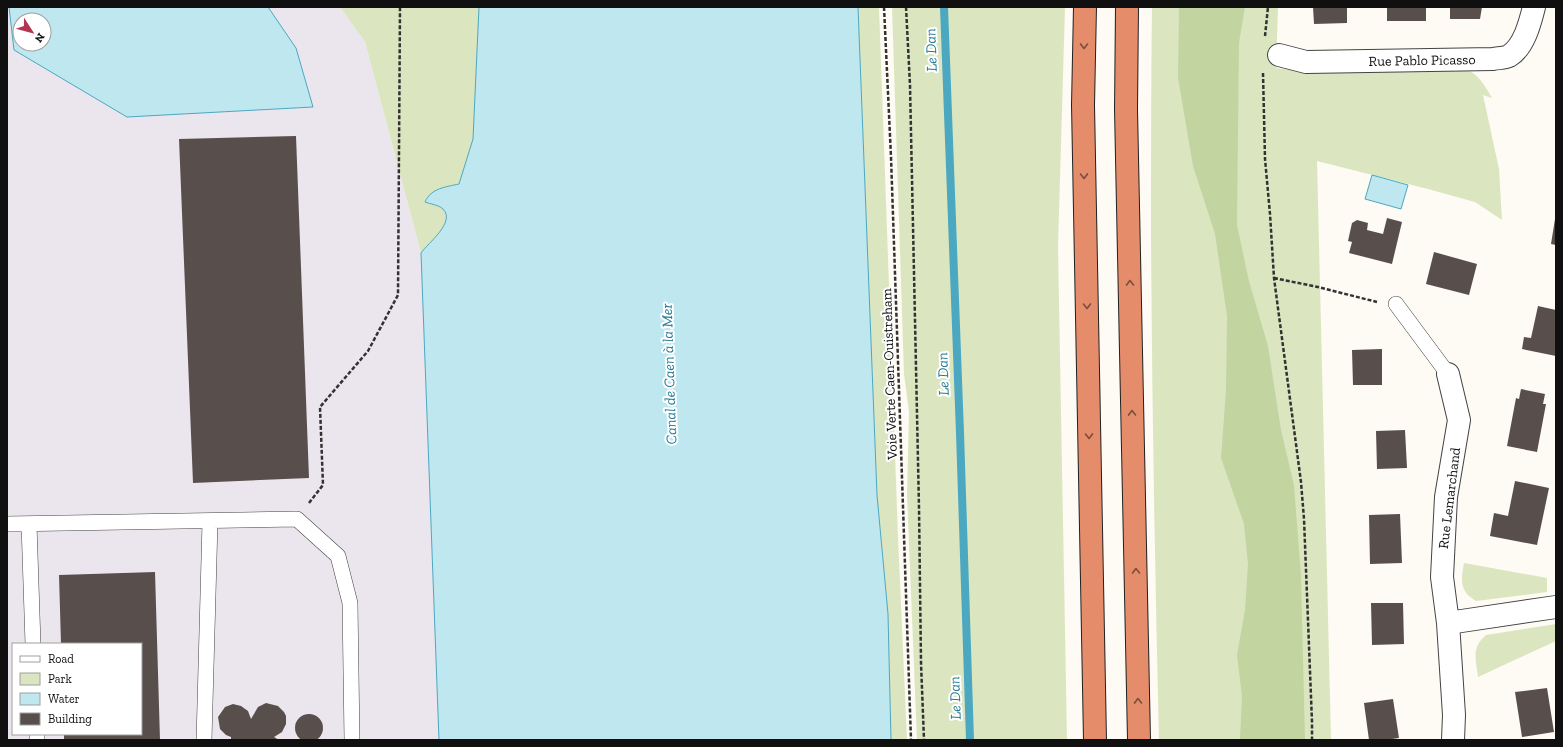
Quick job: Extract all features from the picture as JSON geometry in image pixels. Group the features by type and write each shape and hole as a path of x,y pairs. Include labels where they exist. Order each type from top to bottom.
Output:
{"highway":[{"path":"1085,7 1083,105 1095,740"},
{"path":"1127,7 1126,117 1139,740"}],"street":[{"name":"Rue Pablo Picasso","path":"1271,61 1306,62 1493,59 1508,56 1519,45 1531,21 1534,7"},
{"name":"Rue Lemarchand","path":"1448,374 1459,420 1446,497 1442,577 1448,623 1454,715 1454,740"},
{"path":"1448,623 1556,608"}],"lane":[{"path":"1396,304 1448,374"},
{"path":"7,524 210,522 297,519 338,556 350,603 352,740"},
{"path":"204,740 210,522"},
{"path":"29,524 33,643"}],"path":[{"path":"297,519 323,486 320,407 368,351 398,295 400,7"},
{"name":"Voie Verte Caen-Ouistreham","path":"884,7 892,157 911,740"},
{"path":"906,7 910,85 921,663 924,740"},
{"path":"1265,37 1268,7"},
{"path":"1271,61 1265,160 1274,278 1301,482 1304,519 1312,740"},
{"path":"1274,278 1382,303 1396,304"}],"shaded area":[{"path":"7,7 340,7 365,42 421,253 439,740 7,740"}],"green space":[{"path":"340,7 479,7 473,139 459,184 444,187 435,191 425,202 443,209 446,214 446,220 440,232 421,253 365,42"},
{"path":"858,7 879,7 898,537 907,740 891,740 888,614 877,495"},
{"path":"892,7 1065,7 1058,247 1067,740 917,740 907,495 909,412 904,374"},
{"path":"1152,7 1278,7 1276,68 1303,71 1465,68 1481,80 1492,98 1483,95 1499,169 1502,220 1475,202 1317,161 1331,740 1159,740 1151,302"},
{"path":"1179,7 1245,7 1239,43 1237,225 1249,281 1268,346 1281,430 1294,485 1301,576 1305,740 1240,740 1242,697 1237,655 1245,610 1248,564 1244,524 1221,458 1226,390 1227,316 1215,234 1193,166 1178,78"},
{"path":"1464,563 1547,578 1547,592 1476,601 1470,597 1462,585"},
{"path":"1556,624 1556,641 1478,677 1476,649 1486,635"}],"water":[{"path":"9,7 268,7 296,48 313,107 127,117 17,52 52,52 52,12 12,12 12,33"},
{"name":"Canal de Caen à la Mer","path":"479,7 858,7 877,495 888,614 891,740 439,740 421,253 440,232 446,220 446,214 443,209 425,202 435,191 444,187 459,184 473,139"},
{"path":"1372,175 1408,185 1401,209 1365,199"}],"building":[{"path":"1313,7 1347,7 1347,23 1314,24"},
{"path":"1387,7 1426,7 1426,21 1387,21"},
{"path":"1450,7 1482,7 1480,19 1450,19"},
{"path":"296,136 309,478 193,483 179,139"},
{"path":"1387,218 1402,222 1392,264 1349,253 1352,242 1348,241 1352,223 1357,220 1368,223 1367,230 1383,234"},
{"path":"1556,219 1556,245 1551,244"},
{"path":"1434,252 1477,264 1469,295 1426,284"},
{"path":"1538,306 1556,310 1556,356 1522,349 1524,337 1531,338"},
{"path":"1382,349 1382,385 1353,385 1352,350"},
{"path":"1521,389 1545,394 1543,404 1546,404 1537,452 1507,446 1516,398 1519,399"},
{"path":"1405,430 1407,468 1377,469 1376,431"},
{"path":"1515,481 1549,488 1537,545 1490,536 1494,513 1508,516"},
{"path":"1400,514 1402,563 1370,564 1369,515"},
{"path":"155,572 160,740 64,740 64,735 142,735 142,643 61,643 59,575"},
{"path":"1371,603 1403,603 1404,644 1372,645"},
{"path":"1547,688 1554,732 1522,737 1515,692"},
{"path":"1393,699 1399,738 1369,740 1364,703"},
{"path":"266,703 278,706 286,716 286,724 282,732 274,737 279,740 231,740 231,737 226,735 220,729 218,717 225,707 233,704 241,706 248,711 251,719 258,707"},
{"path":"309,714 319,718 323,728 319,738 309,742 299,738 295,728 299,718"}],"waterway":[{"name":"Le Dan","path":"944,7 970,740"}]}
